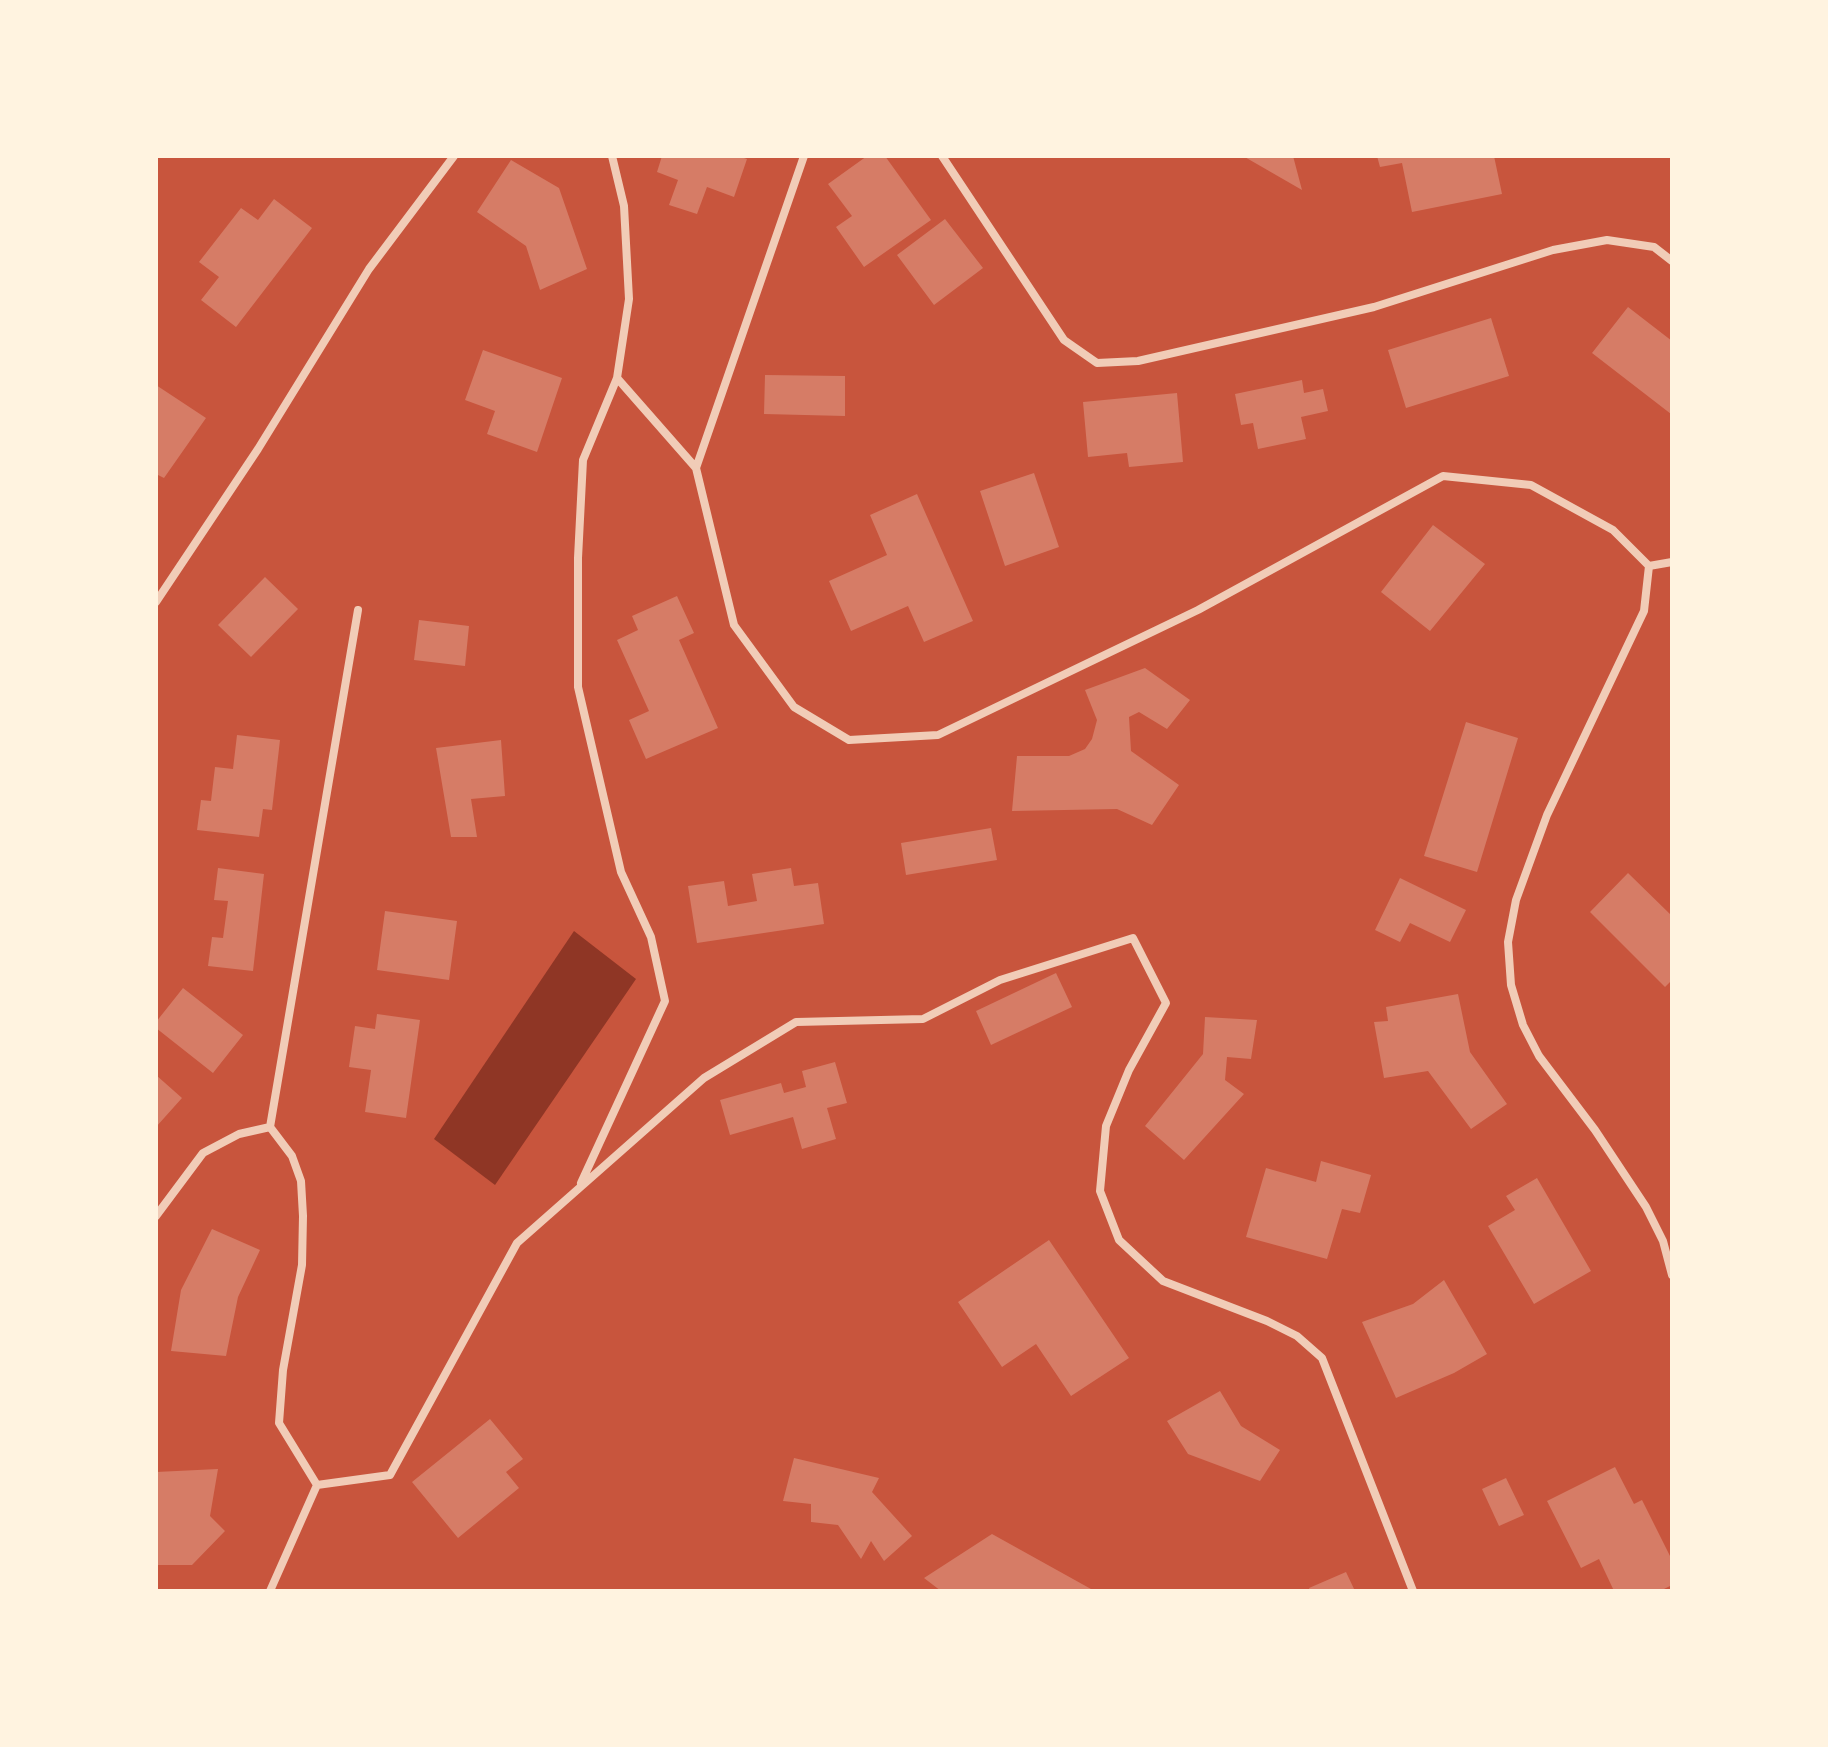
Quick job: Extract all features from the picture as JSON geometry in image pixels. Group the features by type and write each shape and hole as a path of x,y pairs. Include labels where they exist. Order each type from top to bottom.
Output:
{"street":[{"path":"156,602 258,449 369,269 454,156"},
{"path":"578,1189 665,1001 651,937 621,872 578,687 578,558 583,460 617,378 629,299 624,206 612,156"},
{"path":"696,468 804,156"},
{"path":"942,156 1064,340 1097,363 1138,361 1374,307 1553,250 1607,240 1654,247 1672,261"},
{"path":"617,378 696,468 734,625 794,707 849,740 938,735 1198,610 1443,476 1531,485 1613,530 1649,566"},
{"path":"1649,566 1672,562"},
{"path":"1649,566 1644,611 1547,815 1516,900 1508,942 1511,985 1523,1025 1539,1056 1595,1130 1646,1207 1663,1241 1672,1275"},
{"path":"317,1485 279,1423 283,1370 302,1265 303,1216 301,1181 297,1169 292,1156 270,1127 358,610"},
{"path":"317,1485 390,1475 517,1243 704,1078 796,1022 923,1019 1000,980 1133,938 1166,1003 1129,1070 1106,1126 1100,1191 1119,1240 1163,1281 1277,1326 1297,1336 1322,1358 1413,1591"},
{"path":"156,1216 203,1153 239,1134 270,1127"},
{"path":"270,1591 317,1485"}],"shaded area":[{"path":"574,931 636,979 495,1185 434,1139"}],"building":[{"path":"662,156 738,156 747,159 734,197 707,187 697,214 669,205 678,180 657,172"},
{"path":"867,156 885,156 931,220 864,267 836,227 852,216 828,184"},
{"path":"1243,156 1293,156 1302,190"},
{"path":"1377,156 1494,156 1502,194 1412,212 1402,163 1380,167"},
{"path":"511,160 559,188 587,269 540,290 526,246 477,212"},
{"path":"274,199 312,228 236,327 201,300 219,277 199,262 241,208 258,220"},
{"path":"945,219 983,268 934,305 897,255"},
{"path":"1628,307 1672,341 1671,414 1592,353"},
{"path":"1491,318 1509,376 1406,408 1388,350"},
{"path":"483,350 562,378 537,452 487,434 495,411 465,400"},
{"path":"765,375 845,376 845,416 764,414"},
{"path":"1302,380 1304,393 1323,389 1328,411 1301,417 1306,439 1258,449 1253,423 1241,425 1235,394"},
{"path":"156,385 206,418 164,478 156,474"},
{"path":"1177,393 1183,462 1129,467 1127,453 1088,457 1083,402"},
{"path":"1034,473 1059,547 1005,566 980,491"},
{"path":"917,494 973,621 924,642 908,606 851,631 829,581 887,555 870,515"},
{"path":"1433,525 1485,564 1430,631 1381,592"},
{"path":"265,577 298,609 251,657 218,625"},
{"path":"677,596 694,633 679,640 718,728 646,759 629,720 649,711 617,640 638,630 632,616"},
{"path":"419,620 469,626 465,666 414,660"},
{"path":"1145,668 1190,700 1167,729 1139,712 1129,717 1131,751 1179,785 1152,825 1117,809 1012,811 1017,756 1069,756 1085,749 1092,739 1097,720 1085,690"},
{"path":"1466,722 1518,738 1477,872 1424,856"},
{"path":"237,735 280,740 272,810 263,809 259,837 197,830 201,800 211,801 215,767 233,769"},
{"path":"501,740 505,796 471,799 477,837 451,837 436,748"},
{"path":"991,828 997,860 906,875 901,843"},
{"path":"218,868 264,874 253,971 208,966 212,937 223,938 228,901 214,900"},
{"path":"791,868 794,886 818,883 824,924 697,943 688,886 724,881 728,906 757,901 752,874"},
{"path":"1628,873 1672,916 1672,980 1665,987 1590,912"},
{"path":"1400,878 1466,910 1450,942 1410,923 1400,942 1375,930"},
{"path":"385,911 457,921 449,980 377,970"},
{"path":"1056,973 1072,1007 991,1045 976,1011"},
{"path":"183,988 243,1035 213,1073 156,1028 156,1022"},
{"path":"1458,994 1470,1052 1507,1104 1471,1129 1428,1071 1384,1078 1374,1022 1388,1021 1386,1007"},
{"path":"377,1014 420,1020 406,1118 365,1112 371,1070 349,1067 355,1026 375,1029"},
{"path":"1205,1017 1257,1020 1251,1059 1227,1057 1225,1080 1244,1094 1184,1160 1145,1126 1203,1054"},
{"path":"835,1062 847,1103 827,1108 836,1139 802,1149 793,1117 730,1135 720,1100 781,1083 784,1093 806,1087 802,1071"},
{"path":"156,1075 182,1098 156,1127"},
{"path":"1321,1161 1371,1175 1360,1213 1342,1209 1327,1259 1246,1237 1266,1168 1316,1182"},
{"path":"1537,1178 1591,1271 1534,1304 1488,1226 1515,1210 1506,1196"},
{"path":"212,1229 260,1250 238,1297 226,1356 171,1351 181,1290"},
{"path":"1049,1240 1129,1358 1071,1396 1036,1344 1002,1367 958,1302"},
{"path":"1444,1280 1487,1354 1454,1373 1396,1398 1362,1322 1413,1304"},
{"path":"1220,1391 1241,1426 1280,1450 1260,1481 1188,1454 1167,1421"},
{"path":"490,1419 523,1459 506,1472 519,1488 458,1538 412,1482"},
{"path":"794,1458 879,1478 872,1492 912,1536 884,1561 871,1541 861,1559 838,1525 811,1522 811,1504 783,1501"},
{"path":"1615,1467 1634,1504 1642,1500 1672,1560 1672,1585 1660,1591 1614,1591 1599,1559 1581,1568 1547,1501"},
{"path":"218,1469 210,1516 225,1531 192,1565 156,1565 156,1472"},
{"path":"1506,1478 1524,1515 1499,1526 1482,1489"},
{"path":"992,1534 1090,1591 941,1591 924,1578"},
{"path":"1346,1572 1355,1591 1310,1591 1309,1588"}]}
